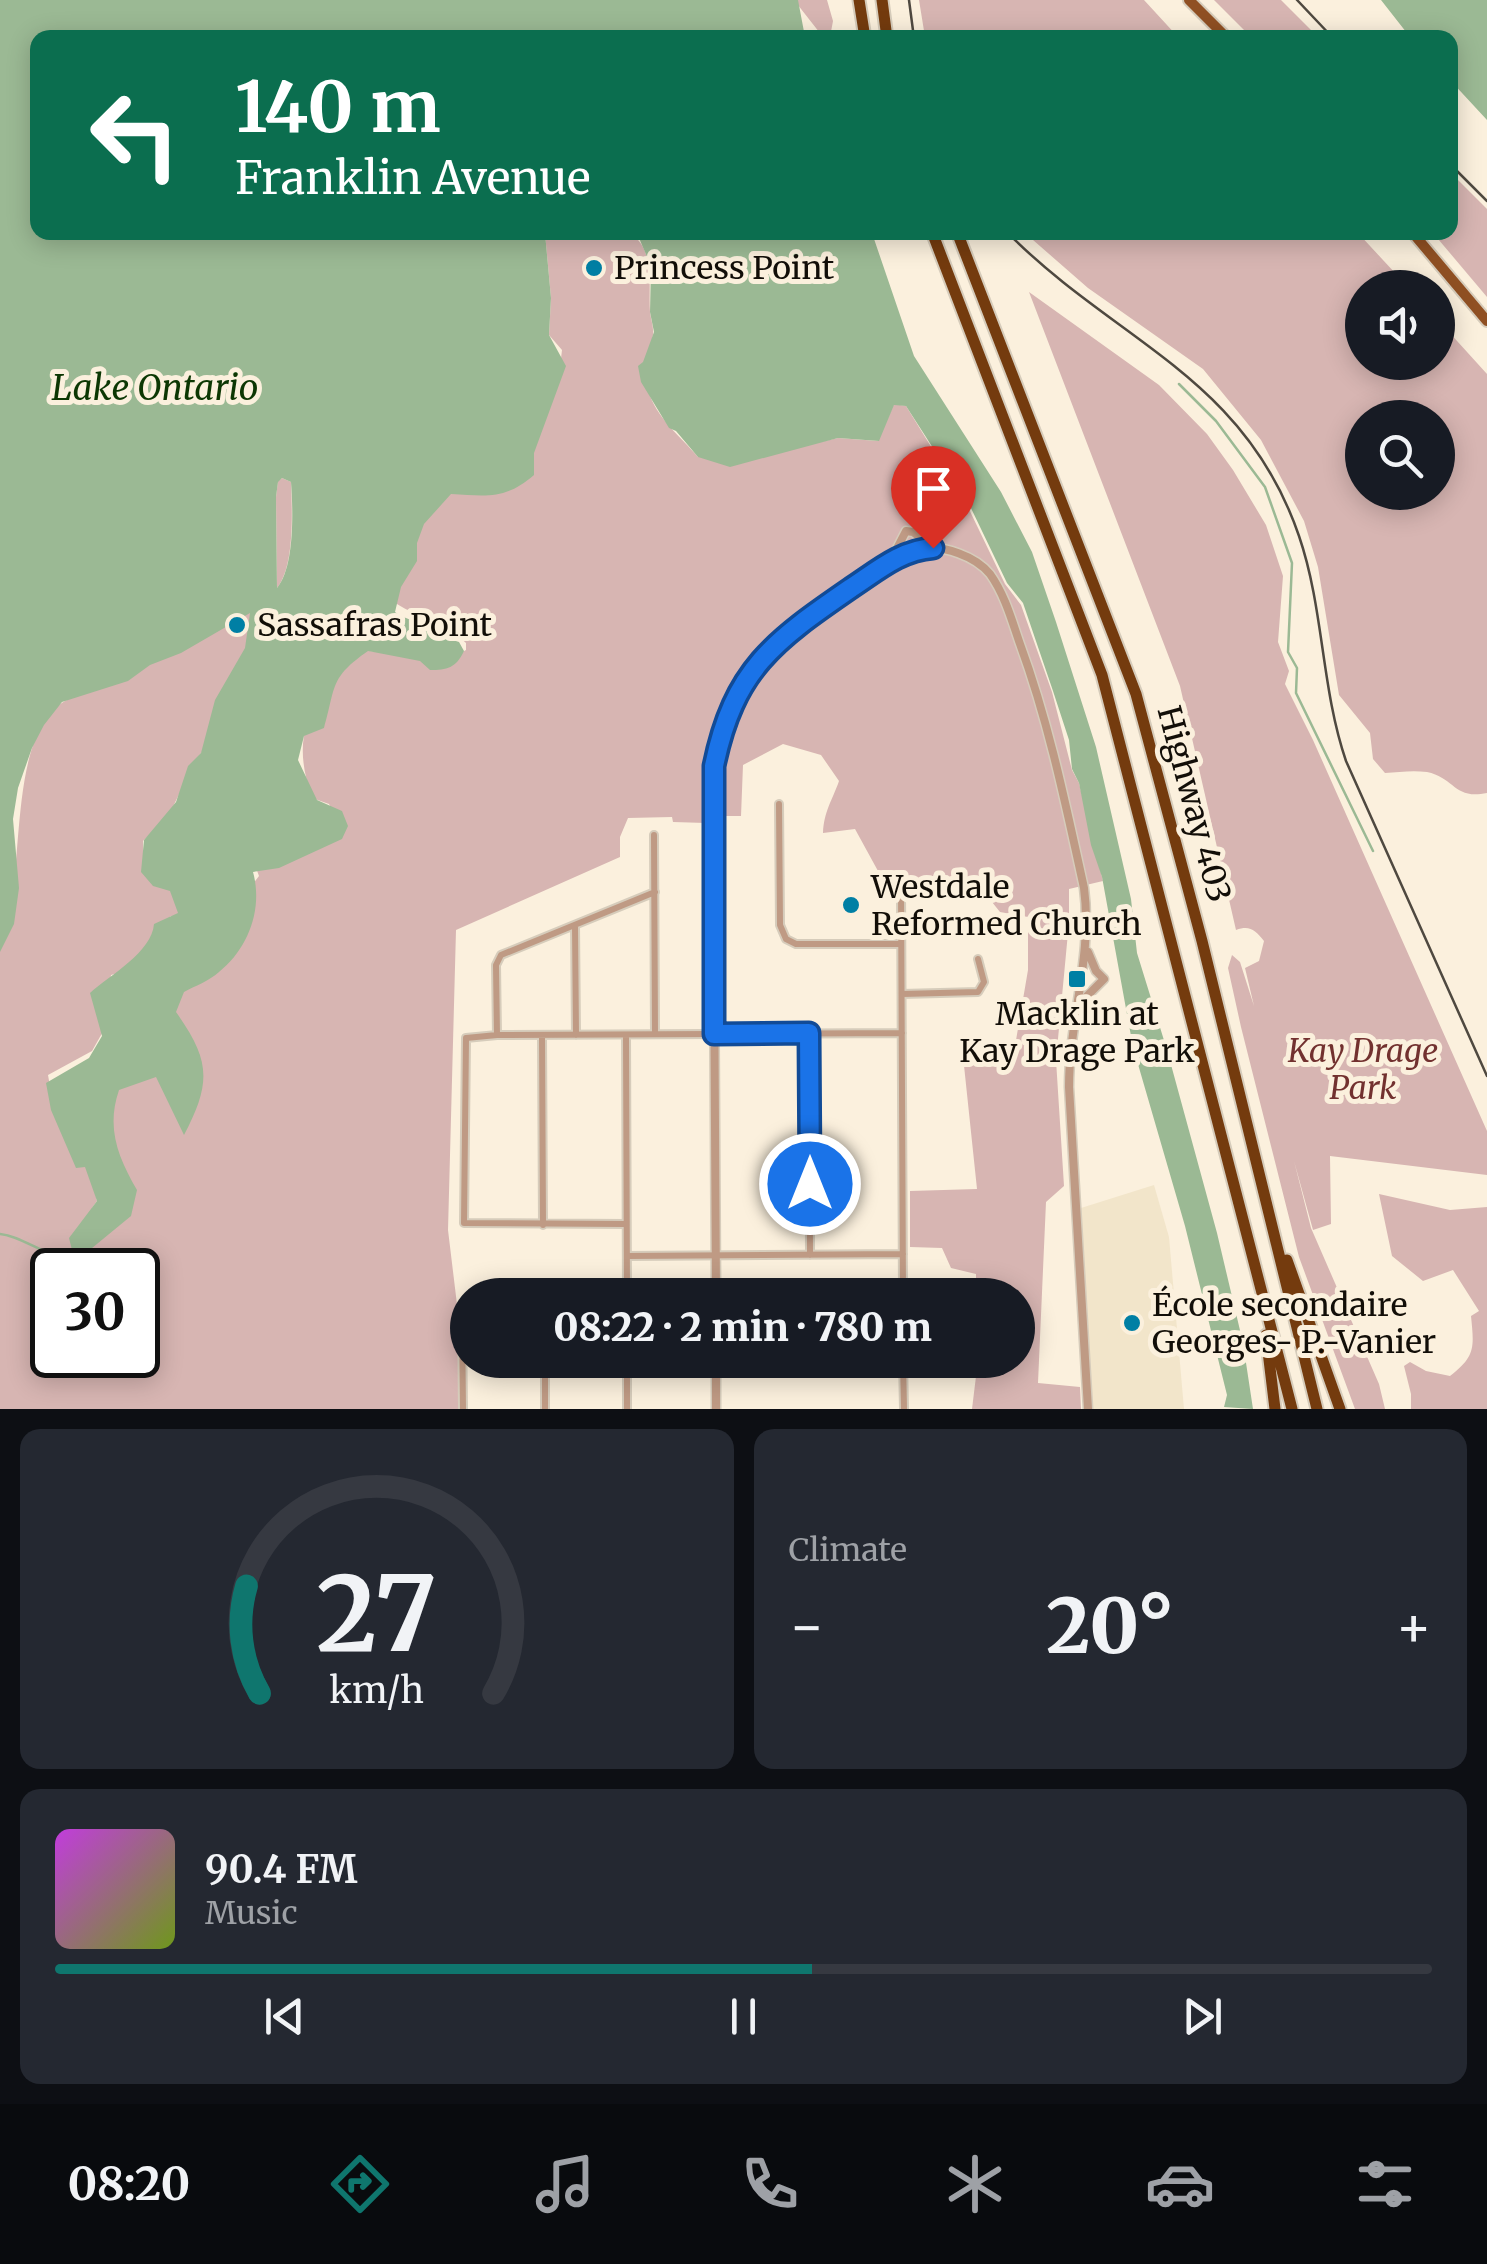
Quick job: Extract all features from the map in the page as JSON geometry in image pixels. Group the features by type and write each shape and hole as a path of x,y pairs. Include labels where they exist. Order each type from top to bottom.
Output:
{"highway":[{"path":"859,0 864,30"},
{"path":"882,0 886,30"},
{"name":"Highway 403","path":"935,240 1102,676 1292,1409"},
{"name":"Highway 403","path":"960,240 1136,694 1202,941 1317,1409"},
{"path":"1269,1209 1340,1409"},
{"path":"1261,1296 1275,1409"}],"main road":[{"path":"1189,0 1219,30"},
{"path":"1419,240 1487,321"}],"street":[{"path":"890,562 906,531 934,548 975,560 989,574 1005,602 1032,676 1062,790 1088,918 1069,1052 1088,1409"},
{"path":"716,1278 714,766 726,720 742,685 774,644 890,562 917,550 934,548"},
{"path":"779,804 780,925 786,939 796,944 901,944"},
{"path":"654,835 655,1034"},
{"path":"901,887 903,1278"},
{"path":"497,1036 499,958 654,892"},
{"path":"575,925 576,1035"},
{"path":"1076,1009 1083,997 1104,979 1086,948"},
{"path":"902,994 978,992 984,982 978,958"},
{"path":"626,1224 468,1224 462,1219 466,1038 902,1032"},
{"path":"809,1033 810,1254"},
{"path":"626,1034 627,1278"},
{"path":"542,1035 543,1224"},
{"path":"626,1256 903,1254"},
{"path":"463,1378 463,1409"},
{"path":"545,1378 546,1409"},
{"path":"627,1378 627,1409"},
{"path":"716,1378 716,1409"},
{"path":"904,1378 904,1409"}],"shaded area":[{"name":"École secondaire Georges- P.-Vanier","path":"1154,1185 1169,1237 1184,1409 1093,1409 1081,1208"}],"green space":[{"path":"794,0 827,0 831,30 818,30"},
{"path":"919,0 1144,0 1172,30 924,30"},
{"path":"1214,0 1281,0 1311,30 1244,30"},
{"path":"1458,180 1487,209 1487,297 1439,240 1458,240"},
{"path":"546,240 638,240 649,269 653,330 646,365 647,386 659,413 698,457 798,447 838,438 878,441 894,404 906,406 967,505 1005,584 1021,605 1052,692 1103,881 1069,889 1056,1060 1064,1186 1046,1202 1038,1383 1080,1387 1081,1409 972,1409 976,1378 1035,1378 1035,1278 976,1278 976,1274 951,1268 942,1248 910,1247 910,1191 977,1189 963,1056 989,1048 1014,1052 1028,970 1028,917 1000,912 972,877 936,880 927,885 919,881 895,883 878,871 855,829 823,833 839,781 821,755 783,744 743,765 741,816 707,816 706,823 673,822 672,817 628,818 620,837 620,857 456,930 448,1230 454,1278 450,1278 450,1378 459,1378 459,1409 0,1409 0,934 10,904 22,794 36,738 48,716 65,701 234,612 260,610 220,727 194,763 169,815 143,841 143,864 178,882 180,916 171,916 167,927 122,972 111,975 105,1028 92,1051 48,1075 53,1103 87,1159 97,1201 92,1208 99,1234 107,1087 168,996 259,876 255,865 336,819 329,804 312,798 303,752 310,716 331,685 361,650 447,660 466,650 461,639 397,604 420,516 559,375 562,350 549,335 551,298"},
{"path":"1033,240 1364,240 1392,270 1345,270 1345,380 1455,380 1455,339 1487,374 1487,793 1468,794 1427,772 1385,773 1373,759 1370,733 1339,695 1318,567 1304,521 1261,440 1203,369 1088,288"},
{"name":"Kay Drage Park","path":"1029,292 1159,385 1207,434 1266,525 1283,576 1278,642 1289,671 1285,684 1487,1131 1487,1175 1330,1156 1331,1224 1313,1230 1294,1161 1311,1228 1379,1384 1385,1409 1355,1409 1299,1257 1228,968 1232,955 1240,962 1254,1006 1245,968 1259,961 1264,941 1252,930 1236,930 1180,686"},
{"path":"282,478 291,482 291,537 287,566 277,588 276,497"},
{"path":"1379,1194 1450,1210 1487,1207 1487,1409 1411,1409 1404,1366 1410,1362 1426,1371 1450,1376 1469,1356 1473,1343 1471,1316 1479,1311 1453,1270 1423,1281 1392,1256"}],"water":[{"name":"Lake Ontario","path":"0,0 798,0 804,30 30,30 30,240 546,240 551,298 549,335 566,366 534,453 534,475 504,493 451,494 424,524 417,543 417,561 401,587 395,612 459,642 464,651 461,657 450,667 430,670 420,661 368,651 340,676 324,728 304,736 298,760 317,800 342,811 348,826 342,839 279,868 253,872 255,913 246,939 219,972 184,992 176,1012 196,1044 203,1085 184,1135 156,1077 119,1090 114,1117 116,1142 137,1190 131,1216 92,1248 72,1248 69,1238 97,1201 85,1167 76,1168 51,1110 46,1083 89,1058 102,1036 90,993 138,953 154,924 178,913 170,891 153,886 141,872 144,840 176,802 188,766 201,753 215,700 245,648 250,613 181,653 150,665 128,681 62,702 32,748 18,788 13,819 19,888 14,924 0,952","holes":["282,478 291,482 290,552 277,588 276,497"]},
{"path":"1381,0 1487,0 1487,120 1458,89 1458,30 1405,30"},
{"path":"640,240 874,240 914,356 1001,492 1032,552 1056,622 1096,747 1131,899 1137,953 1217,1233 1243,1343 1253,1409 1224,1407 1227,1395 1185,1226 1133,1047 1102,877 1072,769 1069,740 1023,603 1007,583 969,504 906,406 894,405 879,441 838,438 730,467 698,457 669,428 641,382 638,366 654,332 650,312 651,266"}],"waterway":[{"path":"1179,384 1216,421 1265,487 1292,563 1288,652 1297,668 1296,693 1373,851"},
{"path":"0,1234 37,1248"}],"railway":[{"path":"909,0 913,30"},
{"path":"1297,0 1325,30"},
{"path":"1458,172 1487,201"},
{"path":"1016,240 1211,398 1245,436 1275,481 1307,564 1346,761 1487,1076"}],"place":[{"name":"Princess Point","path":"594,268"},
{"name":"Sassafras Point","path":"237,625"},
{"name":"Westdale Reformed Church","path":"851,905"},
{"name":"Macklin at Kay Drage Park","path":"1077,979"},
{"name":"École secondaire Georges- P.-Vanier","path":"1132,1323"}],"route":[{"path":"810,1184 809,1033 714,1034 714,766 735,699 774,644 890,562 917,550 933,548"}]}
